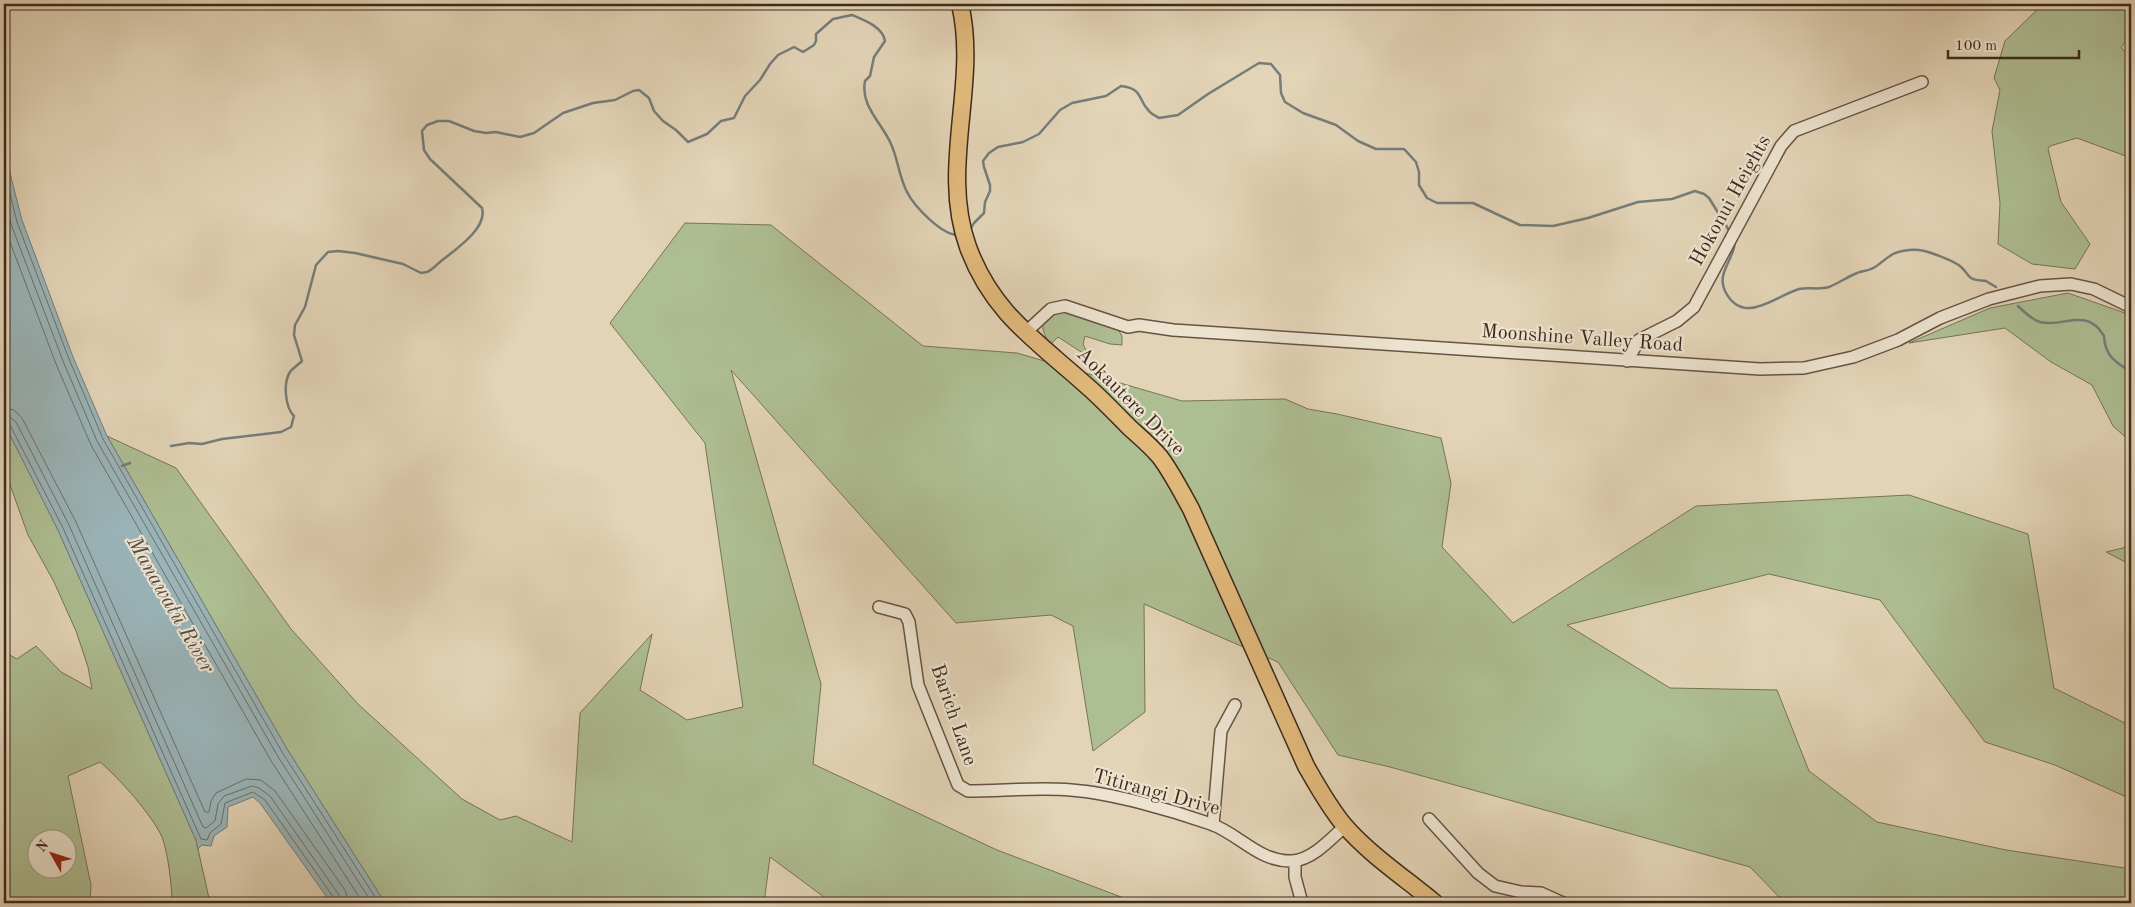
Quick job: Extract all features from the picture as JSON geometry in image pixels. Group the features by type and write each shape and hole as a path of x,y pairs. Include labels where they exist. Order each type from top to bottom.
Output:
{"highway":[{"name":"Aokautere Drive","path":"960,4 966,52 956,176 962,226 968,246 992,295 1003,310 1025,333 1088,386 1159,456 1174,477 1191,509 1306,766 1323,798 1345,826 1374,854 1436,903"}],"street":[{"name":"Hokonui Heights","path":"1627,361 1639,340 1677,321 1694,308 1728,241 1781,146 1794,131 1922,82"},
{"name":"Moonshine Valley Road","path":"1025,333 1051,309 1065,306 1128,327 1139,325 1173,330 1760,370 1804,368 1853,357 1898,340 1940,318 1989,299 2040,286 2071,284 2094,289 2131,307"},
{"name":"Barich Lane","path":"879,607 905,614 909,622 918,684 958,785 968,791"},
{"path":"1213,824 1221,732 1235,705"},
{"name":"Titirangi Drive","path":"968,791 1071,790 1125,799 1213,824 1260,854 1279,860 1295,861"},
{"path":"1429,819 1486,880 1505,889 1541,893 1563,903"},
{"path":"1302,903 1295,877 1295,861 1308,856 1345,826"}],"green space":[{"path":"2043,4 2131,4 2131,33 2121,48 2131,56 2131,158 2077,138 2050,146 2048,149 2061,202 2090,244 2075,269 2032,264 1998,244 2000,203 1992,131 2000,90 1994,78 2005,41"},
{"path":"685,223 771,225 923,346 1017,353 1182,401 1285,399 1308,409 1441,438 1451,483 1442,547 1513,623 1696,506 1909,495 2028,534 2054,688 2131,726 2131,799 2055,765 1985,742 1880,600 1769,574 1567,625 1670,688 1777,690 1809,771 1877,822 2006,850 2131,869 2131,903 1785,903 1750,867 1390,767 1338,755 1278,662 1144,604 1145,712 1093,751 1073,626 1051,615 956,623 731,370 821,684 813,764 997,850 1137,903 832,903 770,857 764,903 385,903 287,749 107,436 176,468 291,629 358,704 462,799 500,820 516,816 572,842 580,713 652,634 640,690 687,720 743,707 705,443 610,323"},
{"path":"2068,293 2125,313 2131,322 2131,442 2113,426 2092,385 2051,362 2005,328 1909,343 1990,308"},
{"path":"1068,311 1117,328 1122,336 1122,345 1110,344 1085,336 1083,344 1089,357 1058,337 1051,344 1044,332 1044,320 1047,316 1054,313"},
{"path":"4,423 58,530 196,840 210,903 172,903 169,870 162,837 151,818 134,797 100,762 68,776 91,885 90,903 4,903 4,652 17,659 36,646 61,672 92,689 88,667 76,631 54,582 28,535 4,468"},
{"path":"2131,546 2131,565 2106,552"}],"water":[{"name":"Manawatū River","path":"4,150 22,220 73,357 107,436 287,749 385,903 331,903 260,803 253,797 228,807 227,827 214,836 211,846 202,845 198,849 196,840 58,530 4,423"}],"waterway":[{"path":"171,446 189,443 202,444 222,439 281,432 291,427 294,416 287,401 286,382 290,372 302,361 294,335 295,325 305,307 316,265 328,252 355,253 403,264 421,273 432,269 461,246 475,231 480,224 482,208 430,159 424,150 422,131 427,125 438,121 449,121 474,131 496,132 520,137 534,133 563,113 593,103 615,100 639,90 649,98 654,111 663,121 688,142 707,134 721,121 734,118 745,96 760,80 778,55 794,47 803,52 814,45 816,34 833,19 852,15 877,28 884,36 885,41 874,57 870,76 865,81 864,90 869,106 891,144 907,192 922,212 937,226 952,234 959,235"},
{"path":"970,230 984,213 985,202 990,191 983,161 989,153 998,147 1023,142 1039,134 1060,110 1072,103 1106,96 1121,86 1128,87 1137,92 1145,107 1159,118 1178,115 1259,63 1271,64 1280,75 1281,93 1285,102 1303,113 1336,125 1358,141 1376,149 1404,149 1416,162 1419,172 1419,185 1427,198 1437,203 1473,203 1520,225 1553,226 1588,218 1638,202 1672,199 1695,191 1709,198 1730,232"},
{"path":"1735,241 1724,272 1723,284 1732,302 1741,307 1760,306 1799,289 1829,287 1857,273 1874,268 1893,254 1912,250 1935,254 1947,259 1961,267 1971,278 1986,281 1996,287"},
{"path":"2018,306 2025,313 2040,322 2049,323 2074,320 2090,322 2104,336 2106,349 2112,358 2131,372"},
{"path":"122,466 130,463"}]}
